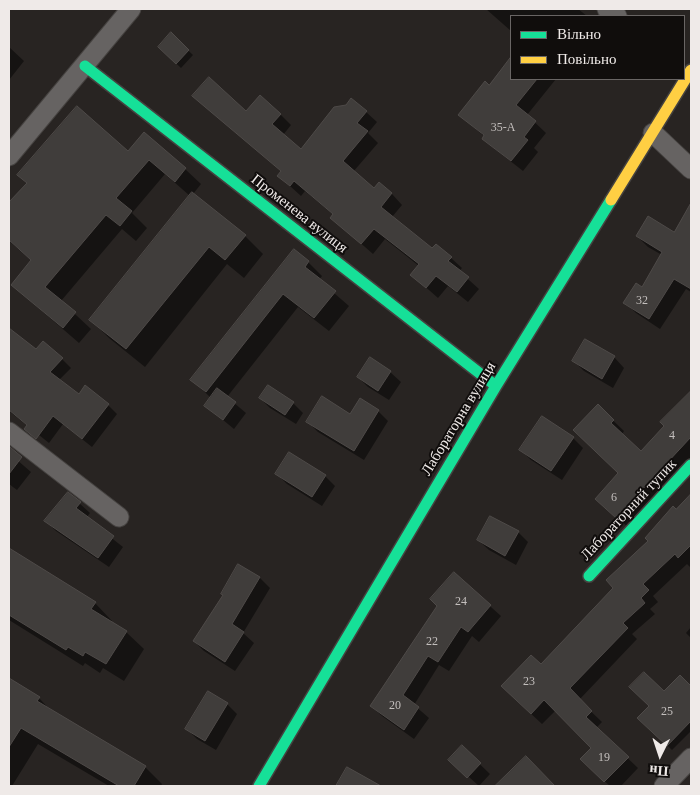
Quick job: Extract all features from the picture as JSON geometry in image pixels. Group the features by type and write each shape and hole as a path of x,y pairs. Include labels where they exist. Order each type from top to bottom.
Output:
{"main road":[{"name":"Променева вулиця","path":"85,66 496,386"},
{"name":"Лабораторна вулиця","path":"259,786 496,386 653,133 683,80"},
{"name":"Лабораторний тупик","path":"589,576 691,465"}],"street":[{"path":"9,156 131,9"},
{"path":"653,133 691,170"},
{"path":"9,432 119,517"},
{"path":"664,786 691,758"}],"building":[{"path":"171,32 189,50 176,64 158,47"},
{"path":"510,58 510,80 536,80 516,105 536,121 524,137 528,140 511,161 482,139 484,135 458,115 485,81 489,85"},
{"path":"209,77 246,111 260,95 281,114 272,124 301,149 334,107 346,105 351,98 367,111 357,123 368,131 343,161 374,188 379,182 392,193 381,207 432,248 436,244 452,257 448,261 469,277 457,292 436,276 426,288 410,275 419,264 374,229 361,244 330,218 333,214 294,181 290,186 277,176 281,171 192,96"},
{"path":"77,106 128,151 144,132 186,168 175,182 149,160 116,198 132,211 120,226 106,215 45,287 76,312 63,328 11,285 31,260 9,240 9,202 27,183 17,175"},
{"path":"192,192 246,235 225,260 209,247 126,349 89,320"},
{"path":"691,203 691,289 674,279 649,319 623,303 636,283 642,287 662,252 636,236 648,216 674,232"},
{"path":"294,249 309,261 305,267 336,291 314,318 283,294 206,392 190,380"},
{"path":"9,328 36,349 43,341 63,358 50,372 79,394 85,385 109,404 82,439 53,416 36,439 24,429 27,425 9,410"},
{"path":"585,339 615,356 602,379 572,361"},
{"path":"370,357 391,371 378,391 357,377"},
{"path":"268,385 294,402 285,415 259,398"},
{"path":"217,388 236,402 223,420 204,406"},
{"path":"691,391 691,437 616,518 595,499 618,473 573,430 598,404 614,420 611,423 641,451 664,426 660,422"},
{"path":"322,396 350,414 360,398 379,410 354,451 306,422"},
{"path":"542,416 574,437 551,471 519,450"},
{"path":"9,448 22,457 9,474"},
{"path":"289,452 326,475 312,497 275,474"},
{"path":"68,492 81,502 76,508 114,536 98,558 44,521"},
{"path":"691,494 691,545 678,558 675,554 643,584 649,590 641,598 645,603 623,623 628,628 570,688 592,711 586,717 629,757 604,782 580,759 591,748 544,700 531,714 501,686 531,655 541,664 613,588 606,580 648,541 645,538 673,506 676,509"},
{"path":"490,516 519,531 505,556 477,540"},
{"path":"9,548 96,602 91,609 127,631 106,664 85,652 83,656 68,647 66,650 9,615"},
{"path":"238,564 260,577 232,624 244,632 225,662 193,641 223,595 221,594"},
{"path":"454,572 491,605 468,632 461,627 438,662 428,656 403,695 419,707 404,730 370,706 437,606 430,599"},
{"path":"644,672 664,691 680,675 691,686 691,721 667,746 637,718 649,706 629,687"},
{"path":"9,678 40,697 37,701 146,766 134,786 119,786 21,728 9,747"},
{"path":"208,691 228,703 205,741 185,729"},
{"path":"462,745 481,763 467,778 448,760"},
{"path":"526,756 555,786 495,786"},
{"path":"347,767 381,786 336,786"}],"traffic: fast":[{"path":"85,66 496,386"},
{"path":"259,786 496,386 611,200"},
{"path":"589,576 691,465"}],"traffic: slow":[{"path":"685,80 691,70"},
{"path":"611,200 685,80"}]}
